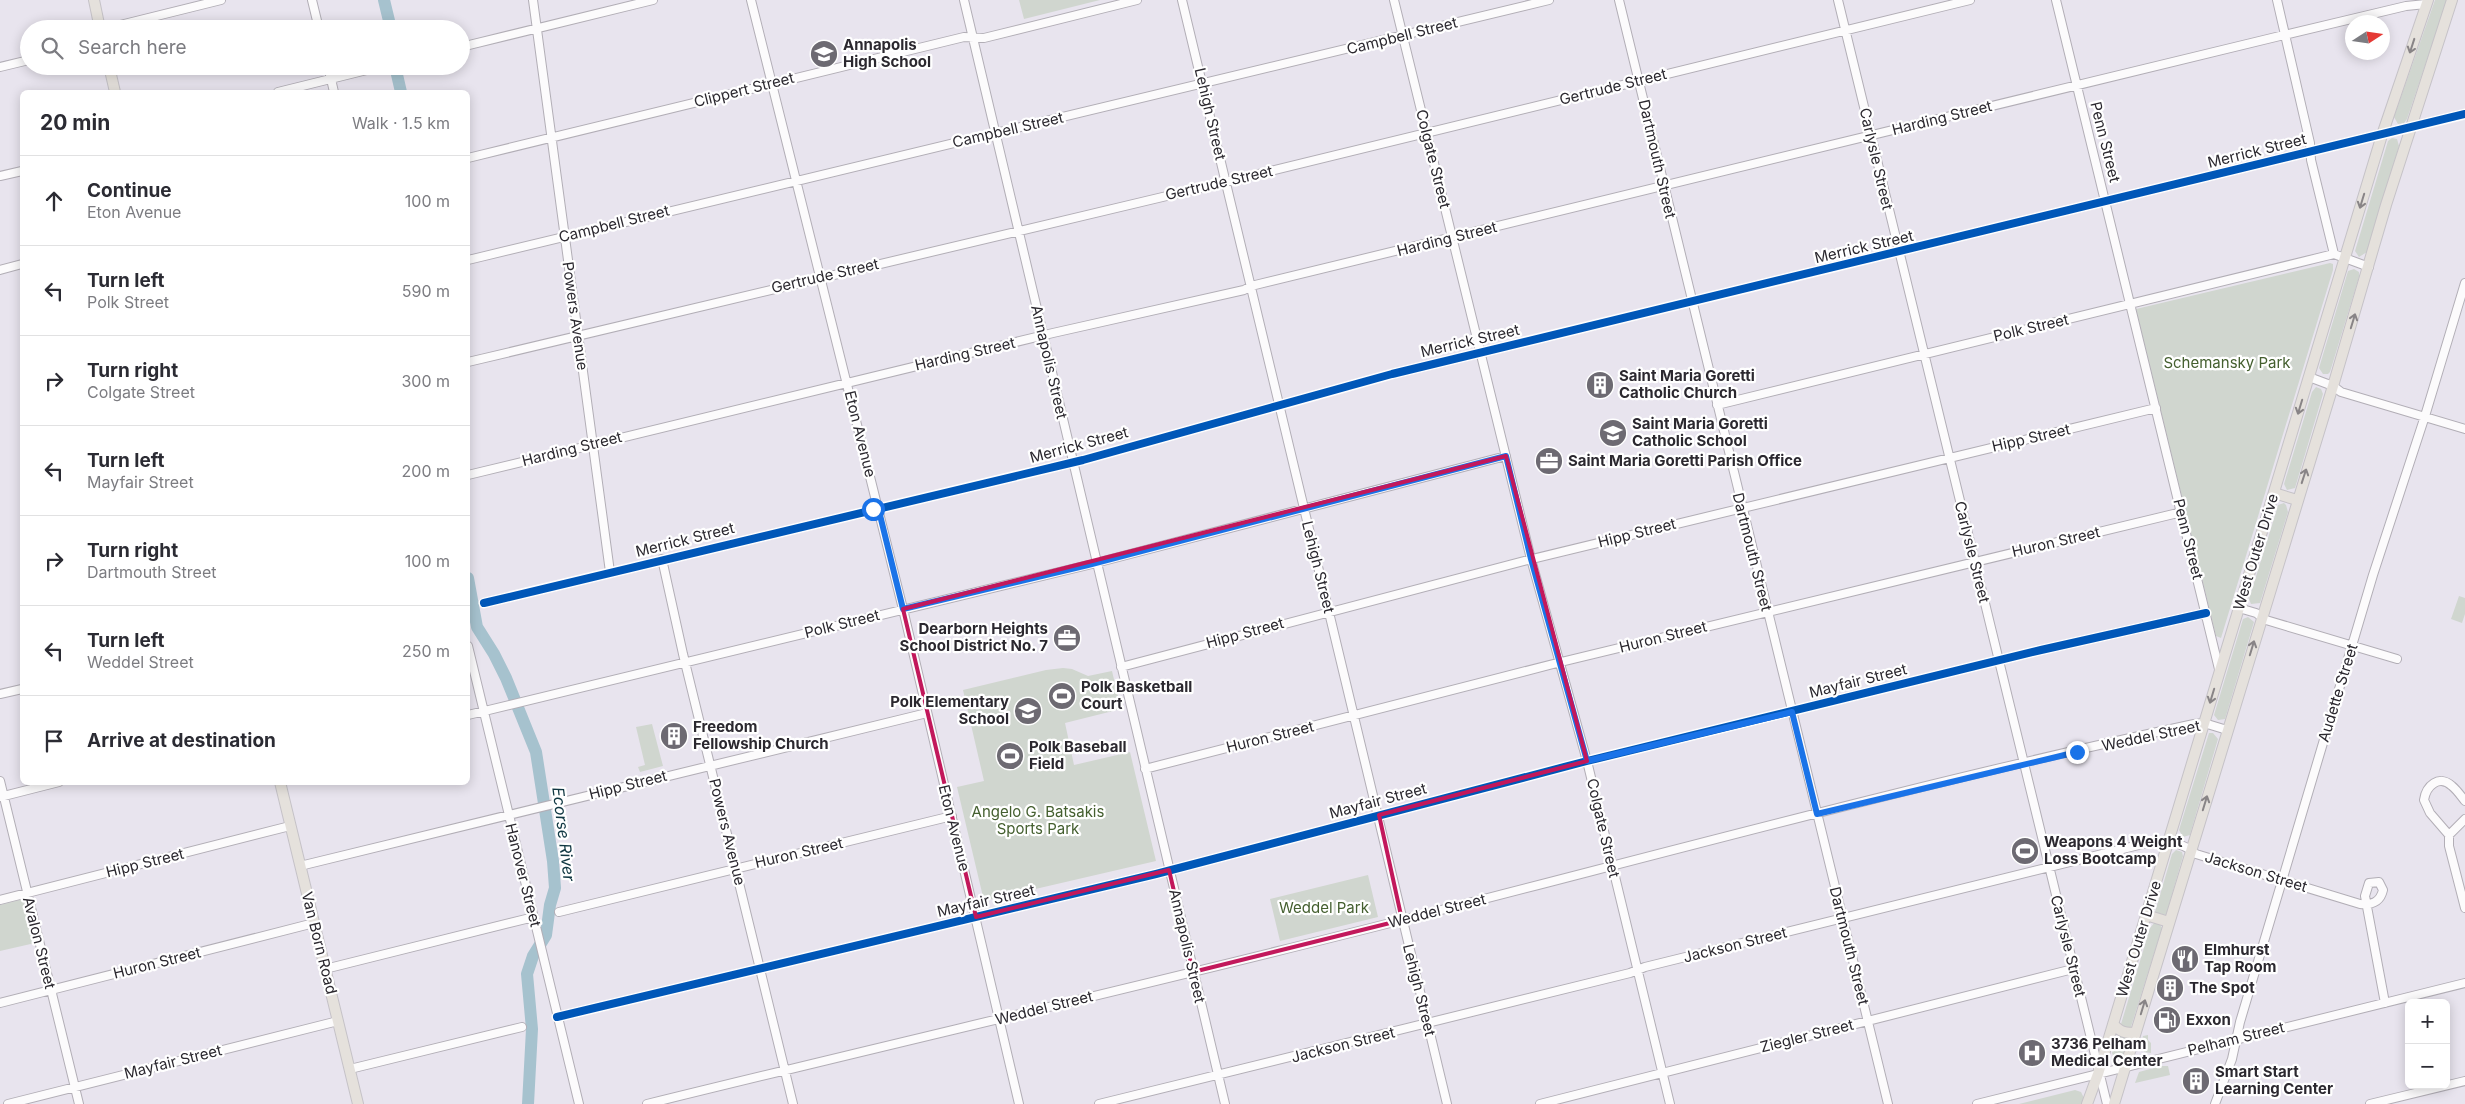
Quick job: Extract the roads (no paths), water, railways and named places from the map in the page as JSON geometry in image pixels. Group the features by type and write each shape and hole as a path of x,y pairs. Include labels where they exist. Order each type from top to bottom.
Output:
{"main road":[{"path":"94,0 100,20"},
{"name":"West Outer Drive","path":"2114,1104 2297,500 2452,0"},
{"name":"West Outer Drive","path":"2087,1104 2098,1074 2240,608 2382,135 2427,2"},
{"path":"111,75 115,90"},
{"path":"2274,493 2297,500"},
{"name":"Van Born Road","path":"281,785 358,1104"},
{"path":"2146,915 2169,922"},
{"path":"2113,1024 2119,1030 2128,1034 2136,1032"}],"street":[{"path":"139,20 221,0"},
{"path":"312,0 317,20"},
{"name":"Powers Avenue","path":"534,0 610,572"},
{"path":"470,45 653,0"},
{"name":"Eton Avenue","path":"751,0 903,609 1019,1104"},
{"name":"Annapolis Street","path":"964,0 1225,1104"},
{"name":"Clippert Street","path":"470,158 964,37 984,38 1137,0"},
{"name":"Lehigh Street","path":"1182,0 1447,1104"},
{"name":"Colgate Street","path":"1394,0 1531,559 1587,761 1670,1104"},
{"name":"Campbell Street","path":"470,260 1549,0"},
{"name":"Dartmouth Street","path":"1619,0 1741,508 1888,1104"},
{"name":"Carlysle Street","path":"1838,0 1973,561 2098,1074 2107,1104"},
{"name":"Gertrude Street","path":"470,362 1226,182 1970,0"},
{"name":"Penn Street","path":"2056,0 2220,671"},
{"path":"2277,0 2334,254 2369,267"},
{"name":"Harding Street","path":"470,474 847,382 1244,290 1251,286 1664,187 1870,135 2427,2"},
{"path":"0,67 20,62"},
{"path":"330,75 334,90"},
{"path":"287,90 350,75"},
{"name":"Merrick Street","path":"484,603 878,507 1074,462 1392,374 2106,203 2465,114"},
{"path":"0,176 20,171"},
{"name":"Polk Street","path":"1717,405 2334,254"},
{"path":"0,270 20,265"},
{"name":"Audette Street","path":"2215,1104 2237,1038 2281,880 2352,646 2465,283"},
{"path":"2309,377 2333,386 2341,392 2465,429"},
{"name":"Hipp Street","path":"1121,667 1531,559 2156,408"},
{"name":"Polk Street","path":"470,714 1096,563 1506,456"},
{"name":"Huron Street","path":"1145,769 1561,662 2182,512"},
{"name":"Powers Avenue","path":"662,559 685,662 794,1104"},
{"path":"2240,608 2262,617 2398,659"},
{"name":"Mayfair Street","path":"557,1017 976,918 1169,870 1587,761 1998,660 2206,612"},
{"name":"Hanover Street","path":"470,655 579,1104"},
{"path":"0,694 20,689"},
{"name":"Hipp Street","path":"300,866 711,764 927,713"},
{"name":"Weddel Street","path":"647,1104 1193,972 2023,763 2204,723 2227,730"},
{"name":"Avalon Street","path":"0,781 2,797 79,1104"},
{"path":"2465,802 2452,786 2446,782 2432,784 2427,789 2424,800 2449,835 2449,846 2465,908"},
{"path":"2,797 48,785"},
{"name":"Huron Street","path":"559,912 952,816"},
{"path":"2449,835 2465,819"},
{"name":"Hipp Street","path":"0,900 290,826"},
{"name":"Jackson Street","path":"1099,1104 1427,1024 1842,917 2155,841 2186,846 2196,854 2366,905"},
{"path":"2366,905 2376,902 2382,894 2382,885 2375,881 2369,883 2366,888 2366,905 2385,1003"},
{"path":"325,969 534,917"},
{"name":"Huron Street","path":"0,1003 314,923"},
{"name":"Ziegler Street","path":"1540,1104 1868,1022 2073,968"},
{"name":"Pelham Street","path":"1978,1104 2237,1038 2465,983"},
{"name":"Mayfair Street","path":"8,1104 338,1021"},
{"path":"350,1069 522,1027"},
{"path":"2370,1104 2465,1081"}],"waterway":[{"name":"Ecorse River","path":"384,0 389,20"},
{"name":"Ecorse River","path":"397,75 401,90"},
{"name":"Ecorse River","path":"470,589 477,627 506,678 536,752 553,861 555,888 550,905 546,935 533,956 527,974 532,1029 528,1104"}],"place":[{"name":"Annapolis High School","path":"824,54"},
{"name":"Saint Maria Goretti Catholic Church","path":"1600,385"},
{"name":"Saint Maria Goretti Catholic School","path":"1613,433"},
{"name":"Saint Maria Goretti Parish Office","path":"1549,461"},
{"name":"Dearborn Heights School District No. 7","path":"1067,638"},
{"name":"Polk Basketball Court","path":"1062,696"},
{"name":"Polk Elementary School","path":"1028,711"},
{"name":"Freedom Fellowship Church","path":"674,736"},
{"name":"Polk Baseball Field","path":"1010,756"},
{"name":"Weapons 4 Weight Loss Bootcamp","path":"2025,851"},
{"name":"Elmhurst Tap Room","path":"2185,959"},
{"name":"The Spot","path":"2170,988"},
{"name":"Exxon","path":"2167,1020"},
{"name":"3736 Pelham Medical Center","path":"2032,1053"},
{"name":"Smart Start Learning Center","path":"2196,1081"}],"park label":[{"name":"Schemansky Park","path":"2227,363"},
{"name":"Angelo G. Batsakis Sports Park","path":"1038,820"},
{"name":"Weddel Park","path":"1324,908"}]}
